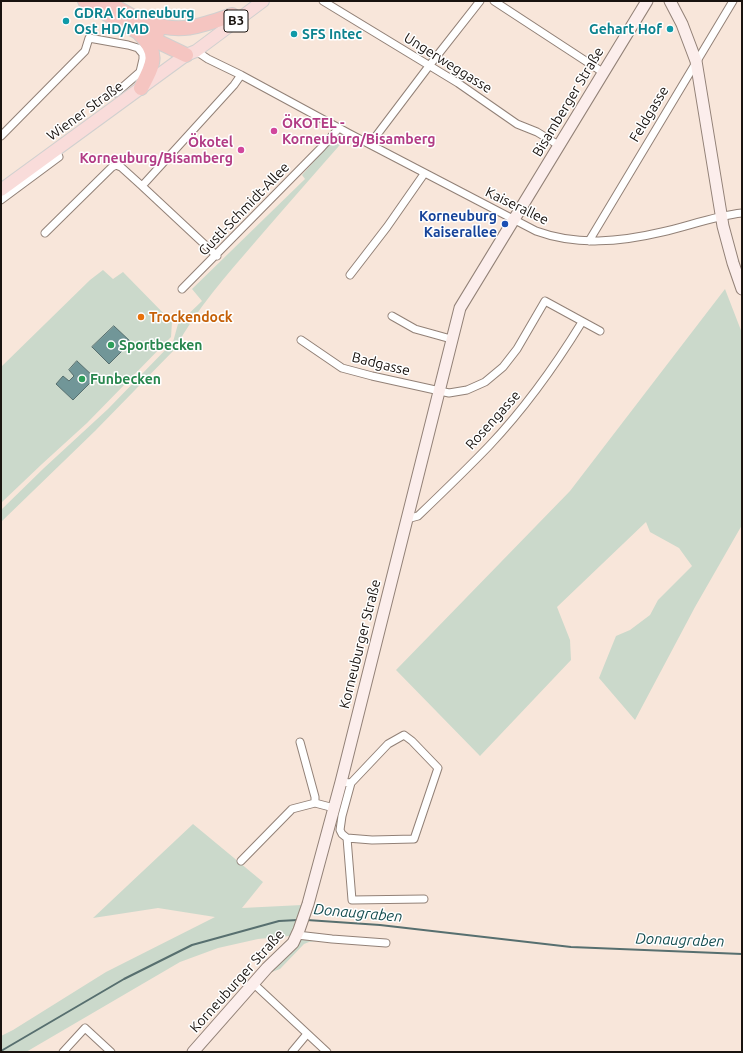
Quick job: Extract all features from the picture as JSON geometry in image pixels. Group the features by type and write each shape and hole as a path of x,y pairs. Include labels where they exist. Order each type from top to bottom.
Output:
{"highway":[{"path":"85,1 194,54"},
{"path":"105,1 138,26 148,43 153,58 151,69 142,88"},
{"path":"138,26 156,26 177,29 199,26 232,15"}],"main road":[{"name":"Wiener Straße","path":"194,54 192,47 251,1"},
{"name":"Wiener Straße","path":"8,188 56,150 142,88 194,54 262,1"}],"street":[{"name":"Ungerweggasse","path":"323,1 458,83 517,124 537,132 560,146"},
{"path":"370,144 480,1"},
{"path":"494,1 604,72"},
{"name":"Bisamberger Straße","path":"513,219 560,146 647,1"},
{"path":"670,1 682,24 696,61 721,216 733,263 742,289"},
{"name":"Feldgasse","path":"589,241 733,1"},
{"path":"1,136 85,51 89,38 128,45 138,48 143,54 140,72 116,92"},
{"name":"Kaiserallee","path":"194,54 241,75 424,174 536,231 549,236 574,240 622,241 721,216 742,213"},
{"path":"142,186 234,85 241,75"},
{"name":"Gustl-Schmidt-Allee","path":"182,290 322,148 339,128"},
{"path":"45,233 112,168 116,166 121,167 217,256"},
{"path":"350,275 387,227 424,174"},
{"path":"1,200 8,188"},
{"name":"Korneuburger Straße","path":"193,1052 267,968 293,943 298,933 307,909 334,808 346,782 407,519 460,308 513,219"},
{"name":"Rosengasse","path":"440,391 449,393 467,390 485,382 503,367 516,350 545,301 600,331"},
{"path":"392,316 416,329 451,339"},
{"name":"Rosengasse","path":"407,519 418,516 490,445 525,404 550,371 582,322"},
{"name":"Badgasse","path":"301,340 342,368 440,391"},
{"path":"404,735 412,741 438,768 414,839 372,840 347,838 342,834 340,830 346,782 388,744 404,735"},
{"path":"300,742 315,797 315,803"},
{"path":"241,861 292,809 315,803 334,808"},
{"path":"347,838 352,900 424,899"},
{"path":"298,933 332,939 386,943"},
{"path":"254,984 327,1052"},
{"path":"63,1052 85,1028 111,1052"},
{"path":"292,1052 307,1034"}],"green space":[{"path":"338,134 346,138 223,280 192,320 175,349 95,431 1,522 1,510 108,409 173,342 178,324 202,301 192,289 305,179 302,175"},
{"path":"103,270 113,279 123,272 172,322 171,337 87,423 1,503 1,367 90,280"},
{"path":"725,289 742,333 742,525 695,607 635,720 599,678 616,636 630,630 650,615 658,600 692,566 679,548 650,532 646,522 557,607 570,640 571,660 480,756 396,670 570,491"},
{"path":"193,824 263,882 242,908 302,905 290,936 258,939 218,948 180,962 26,1052 1,1052 1,1036 106,972 215,917 158,908 93,918"},
{"path":"297,935 332,939 304,944 280,969 269,973"}],"water":[{"name":"Sportbecken","path":"114,326 131,342 109,364 92,347"},
{"name":"Funbecken","path":"77,361 95,378 73,400 56,384 63,376 69,381 74,376 69,370"}],"waterway":[{"name":"Donaugraben","path":"1,1051 124,979 192,945 279,921 298,920"},
{"name":"Donaugraben","path":"307,920 380,925 571,947 742,954"}],"place":[{"name":"GDRA Korneuburg Ost HD/MD","path":"66,21"},
{"name":"Gehart Hof","path":"670,29"},
{"name":"SFS Intec","path":"294,34"},
{"name":"ÖKOTEL - Korneuburg/Bisamberg","path":"274,131"},
{"name":"Ökotel Korneuburg/Bisamberg","path":"241,150"},
{"name":"Korneuburg Kaiserallee","path":"505,224"},
{"name":"Trockendock","path":"141,317"},
{"name":"Sportbecken","path":"111,345"},
{"name":"Funbecken","path":"82,379"}]}
